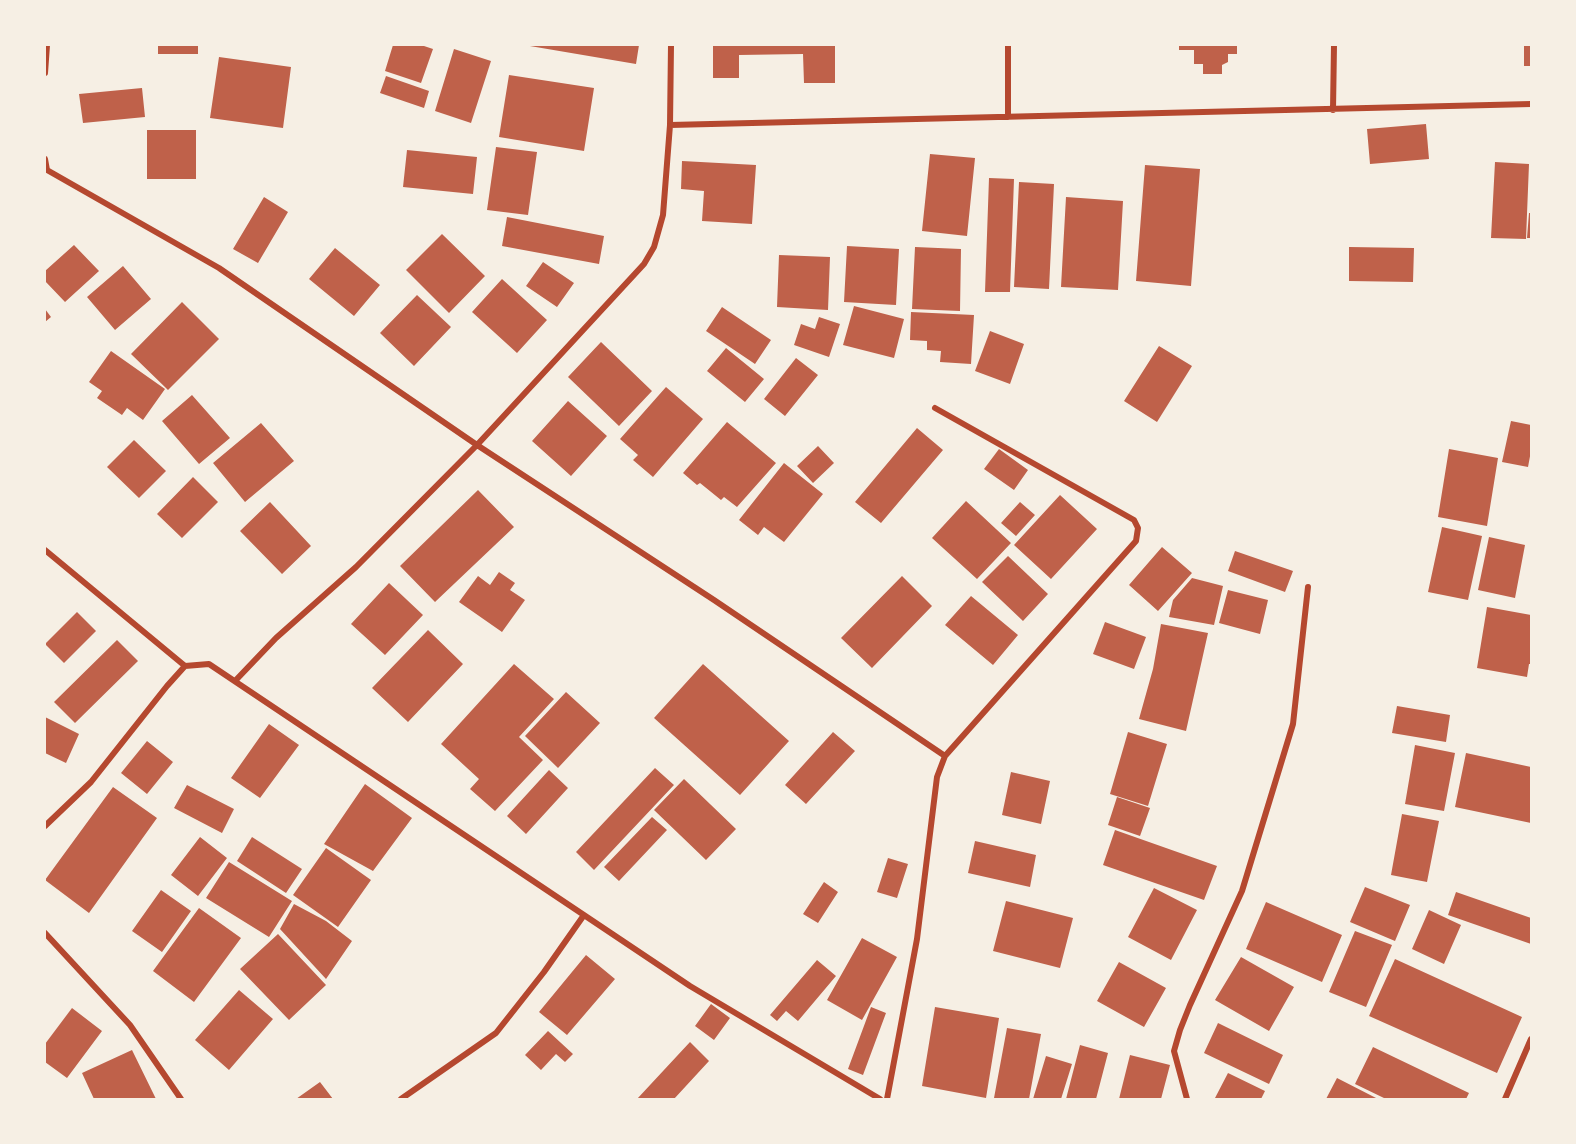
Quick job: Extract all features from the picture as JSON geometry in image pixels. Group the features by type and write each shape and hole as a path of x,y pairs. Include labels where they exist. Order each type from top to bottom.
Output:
{"street":[{"path":"45,73 47,45"},
{"path":"235,681 276,638 356,567 477,445 644,264 654,247 663,215 670,125 671,45"},
{"path":"1008,45 1008,117"},
{"path":"1334,45 1334,110"},
{"path":"670,125 1531,104"},
{"path":"45,159 47,170 219,268 477,445 704,593 945,756"},
{"path":"887,1099 917,939 937,777 945,756 1136,540 1138,528 1134,520 934,408"},
{"path":"45,550 185,666"},
{"path":"1187,1099 1174,1052 1190,1005 1242,891 1293,724 1308,587"},
{"path":"45,826 91,782 185,666 209,664 690,986 880,1099"},
{"path":"401,1099 496,1033 544,972 584,915"},
{"path":"45,933 130,1025 181,1099"},
{"path":"1505,1099 1531,1039"}],"building":[{"path":"158,45 198,45 198,54 158,54"},
{"path":"393,45 421,45 433,49 421,83 385,71"},
{"path":"524,45 639,45 636,64"},
{"path":"713,45 835,45 835,83 804,83 803,54 739,55 739,78 713,78"},
{"path":"1179,45 1237,45 1237,54 1228,54 1228,62 1222,65 1222,74 1203,74 1203,64 1194,64 1194,50 1179,50"},
{"path":"1524,45 1531,45 1531,66 1524,66"},
{"path":"454,49 491,61 471,123 435,111"},
{"path":"219,57 291,67 283,128 210,118"},
{"path":"509,75 594,88 584,151 499,137"},
{"path":"386,76 429,91 424,108 380,93"},
{"path":"142,88 145,117 83,123 79,94"},
{"path":"1426,124 1429,159 1370,164 1367,129"},
{"path":"147,130 196,130 196,179 147,179"},
{"path":"496,147 537,152 528,215 487,210"},
{"path":"407,150 477,157 473,194 403,187"},
{"path":"930,154 975,158 967,236 922,231"},
{"path":"682,161 756,165 752,224 702,221 704,191 681,189"},
{"path":"1495,162 1529,164 1526,239 1491,238"},
{"path":"1145,165 1200,169 1191,286 1136,281"},
{"path":"989,178 1014,179 1010,292 985,292"},
{"path":"1019,182 1054,184 1049,289 1014,287"},
{"path":"264,197 288,212 258,263 233,249"},
{"path":"1066,197 1123,201 1118,290 1061,287"},
{"path":"1529,213 1531,213 1531,238 1527,238"},
{"path":"507,217 604,236 599,264 502,246"},
{"path":"442,234 485,276 449,313 406,270"},
{"path":"74,245 99,271 65,302 45,281 45,271"},
{"path":"847,246 899,249 896,305 844,302"},
{"path":"915,247 961,249 960,311 912,309"},
{"path":"1349,247 1414,248 1413,282 1349,281"},
{"path":"335,248 380,285 354,316 309,279"},
{"path":"779,255 830,257 828,310 777,307"},
{"path":"543,262 574,283 557,307 526,286"},
{"path":"123,266 151,299 115,330 87,297"},
{"path":"502,279 547,320 517,353 472,312"},
{"path":"417,295 451,327 414,366 380,333"},
{"path":"182,302 219,339 168,390 131,354"},
{"path":"854,306 904,319 894,358 843,345"},
{"path":"722,307 771,340 755,364 706,331"},
{"path":"45,309 51,317 45,322"},
{"path":"911,312 974,315 971,364 940,362 941,351 927,350 927,341 910,340"},
{"path":"819,317 840,324 829,357 794,345 801,324 815,329"},
{"path":"990,331 1024,344 1010,384 975,371"},
{"path":"601,342 652,391 619,426 568,377"},
{"path":"1159,346 1192,366 1157,422 1124,401"},
{"path":"726,348 764,379 745,402 707,371"},
{"path":"111,351 165,389 143,420 127,408 122,415 97,398 102,391 89,382"},
{"path":"796,358 818,375 785,416 764,399"},
{"path":"666,387 703,419 653,477 633,460 638,455 620,439"},
{"path":"192,395 230,438 199,464 162,421"},
{"path":"568,401 607,436 571,476 532,441"},
{"path":"1511,421 1531,425 1531,451 1528,467 1502,462"},
{"path":"727,422 776,463 737,507 724,497 721,500 700,483 697,485 683,473"},
{"path":"261,423 294,461 245,502 213,463"},
{"path":"917,428 943,450 881,523 855,502"},
{"path":"134,440 166,471 139,498 107,467"},
{"path":"818,446 834,463 813,483 797,466"},
{"path":"999,449 1028,470 1014,490 984,469"},
{"path":"1449,449 1498,458 1487,526 1438,517"},
{"path":"784,463 823,494 784,542 764,527 758,535 739,520"},
{"path":"193,477 218,502 182,538 157,514"},
{"path":"478,490 514,527 435,602 400,566"},
{"path":"1060,495 1097,529 1051,579 1014,545"},
{"path":"966,501 1011,543 977,579 932,538"},
{"path":"270,502 311,546 282,574 240,531"},
{"path":"1020,502 1035,515 1016,536 1001,523"},
{"path":"1442,527 1482,536 1468,600 1428,592"},
{"path":"1489,537 1525,545 1515,598 1478,590"},
{"path":"1162,547 1192,573 1158,611 1129,585"},
{"path":"1235,551 1293,571 1285,592 1228,571"},
{"path":"1008,556 1048,594 1023,621 982,582"},
{"path":"499,572 515,583 510,590 525,600 502,632 459,602 478,576 490,585"},
{"path":"902,576 932,606 872,668 841,638"},
{"path":"1192,578 1223,586 1214,625 1169,617 1173,600"},
{"path":"389,583 423,615 385,655 351,624"},
{"path":"1228,590 1268,600 1260,634 1219,623"},
{"path":"971,596 1018,635 993,665 945,625"},
{"path":"1487,607 1531,615 1531,664 1529,664 1527,677 1477,668"},
{"path":"77,612 96,631 64,663 45,644"},
{"path":"1105,622 1146,637 1134,669 1093,654"},
{"path":"1161,624 1208,633 1186,731 1139,719 1153,669"},
{"path":"428,630 463,664 408,722 372,688"},
{"path":"117,640 138,661 75,723 54,702"},
{"path":"514,664 554,699 519,737 543,760 495,811 470,789 479,779 441,744"},
{"path":"703,664 789,741 740,795 654,718"},
{"path":"566,692 600,723 558,768 525,736"},
{"path":"1397,706 1450,715 1446,742 1392,733"},
{"path":"45,717 79,734 66,763 45,753"},
{"path":"269,724 299,745 260,798 231,778"},
{"path":"833,732 855,751 806,804 785,785"},
{"path":"1128,732 1167,744 1148,806 1110,794"},
{"path":"147,741 173,762 147,794 121,773"},
{"path":"1415,745 1455,753 1444,811 1405,804"},
{"path":"1466,753 1531,767 1531,823 1455,807"},
{"path":"655,768 674,785 594,870 576,852"},
{"path":"549,770 568,788 526,834 507,816"},
{"path":"1011,772 1050,781 1041,824 1002,815"},
{"path":"684,779 736,829 706,860 654,810"},
{"path":"365,784 412,818 373,871 324,844"},
{"path":"187,785 234,809 222,833 174,808"},
{"path":"113,787 157,818 89,913 45,880"},
{"path":"1117,797 1150,808 1140,836 1108,825"},
{"path":"1402,814 1439,821 1427,882 1391,875"},
{"path":"652,817 667,830 619,881 604,867"},
{"path":"1115,830 1217,866 1204,900 1103,865"},
{"path":"200,837 227,858 198,896 171,875"},
{"path":"252,837 302,869 286,893 237,861"},
{"path":"975,841 1036,855 1030,887 968,873"},
{"path":"326,848 371,880 338,927 293,895"},
{"path":"888,858 908,864 897,898 877,892"},
{"path":"229,862 292,901 269,937 206,898"},
{"path":"824,882 838,892 818,923 803,914"},
{"path":"1365,887 1410,905 1395,941 1350,922"},
{"path":"1154,888 1197,910 1171,960 1128,937"},
{"path":"161,890 191,911 162,952 132,931"},
{"path":"1456,892 1531,918 1531,944 1448,915"},
{"path":"1006,901 1073,918 1060,968 993,951"},
{"path":"1266,902 1342,935 1322,982 1246,949"},
{"path":"294,904 326,921 352,941 326,979 280,929"},
{"path":"199,908 241,938 194,1002 153,971"},
{"path":"1429,910 1461,925 1444,964 1412,949"},
{"path":"1355,931 1392,945 1366,1007 1329,992"},
{"path":"278,934 326,985 289,1020 240,969"},
{"path":"862,938 897,957 862,1020 827,1000"},
{"path":"586,955 615,979 567,1035 539,1012"},
{"path":"1241,957 1294,987 1269,1031 1215,1000"},
{"path":"1395,959 1522,1017 1497,1073 1369,1016"},
{"path":"817,960 836,976 798,1021 786,1011 777,1021 770,1015"},
{"path":"1119,962 1166,988 1144,1027 1097,1001"},
{"path":"239,990 273,1019 229,1070 195,1040"},
{"path":"711,1004 730,1018 714,1040 695,1026"},
{"path":"871,1007 886,1013 863,1075 848,1069"},
{"path":"935,1007 999,1018 986,1098 922,1086"},
{"path":"72,1008 102,1031 67,1078 45,1062 45,1044"},
{"path":"1218,1023 1283,1055 1269,1084 1204,1053"},
{"path":"1007,1028 1041,1034 1029,1099 994,1098"},
{"path":"548,1031 573,1054 565,1062 556,1054 541,1070 525,1055"},
{"path":"690,1042 709,1061 674,1099 637,1099"},
{"path":"1080,1045 1108,1053 1096,1099 1066,1099"},
{"path":"1373,1047 1469,1093 1466,1099 1386,1099 1355,1084"},
{"path":"132,1050 156,1099 94,1099 82,1073"},
{"path":"1130,1055 1170,1065 1161,1099 1119,1099"},
{"path":"1046,1056 1072,1064 1061,1099 1033,1099"},
{"path":"1228,1073 1265,1091 1261,1099 1215,1098"},
{"path":"1337,1078 1378,1099 1326,1099"},
{"path":"320,1082 333,1099 296,1099"}]}
